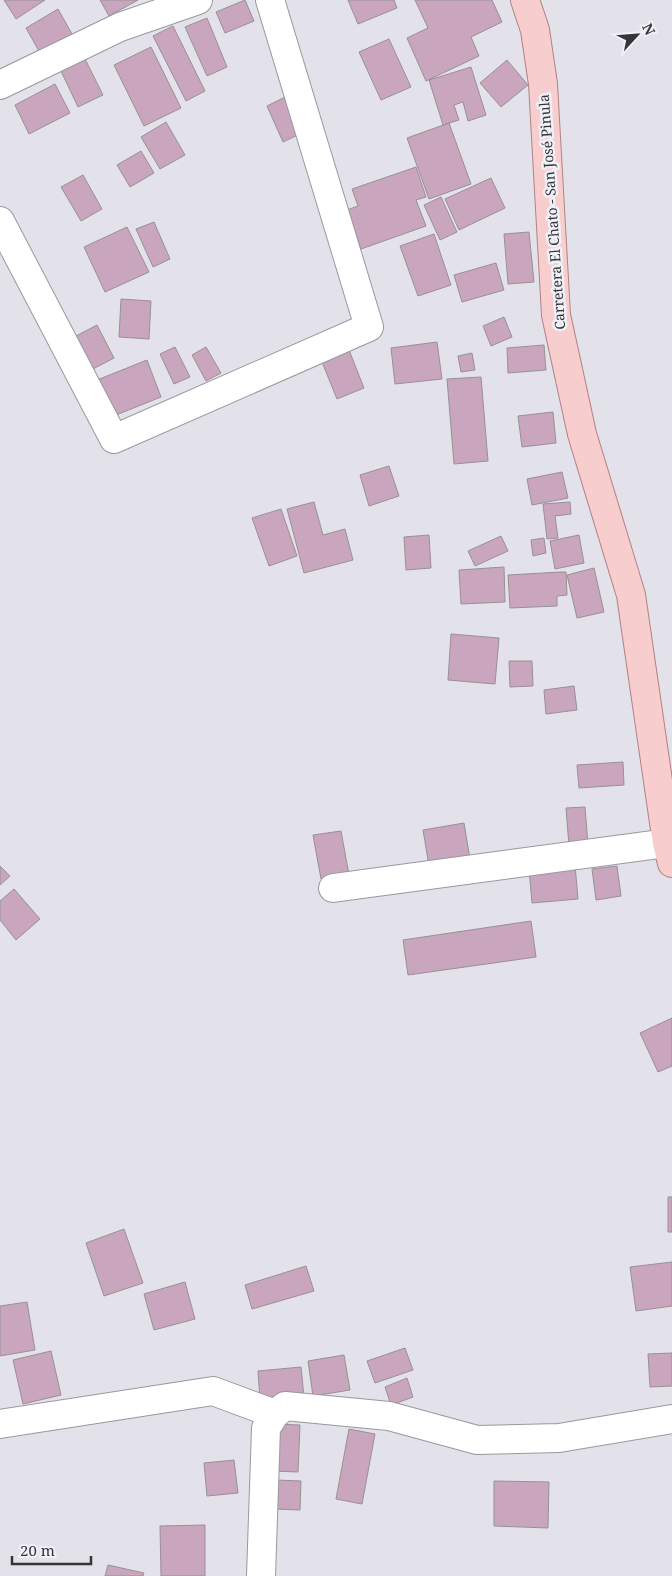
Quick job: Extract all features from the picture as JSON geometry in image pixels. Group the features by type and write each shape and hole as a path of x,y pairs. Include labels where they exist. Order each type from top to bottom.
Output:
{"main road":[{"name":"Carretera El Chato - San José Pinula","path":"525,0 535,30 543,84 556,315 582,434 631,596 669,853"}],"street":[{"path":"0,85 120,27 198,0"},
{"path":"0,221 114,439 369,327 270,0"},
{"path":"333,888 669,853"},
{"path":"0,1424 213,1392 275,1414"},
{"path":"261,1576 266,1428 275,1414 285,1406 389,1416 477,1440 559,1438 672,1419"}],"building":[{"path":"4,0 45,0 16,19"},
{"path":"100,0 138,0 109,16"},
{"path":"245,0 254,21 225,33 216,12"},
{"path":"348,0 394,0 397,8 358,24"},
{"path":"415,0 492,0 502,22 471,37 479,56 426,81 407,38 428,28"},
{"path":"58,9 72,34 40,53 26,28"},
{"path":"207,18 227,67 207,76 185,27"},
{"path":"173,26 205,91 186,101 153,36"},
{"path":"389,39 411,87 381,100 359,52"},
{"path":"151,47 181,108 144,126 114,65"},
{"path":"85,59 103,95 78,107 61,71"},
{"path":"507,60 528,85 501,107 480,83"},
{"path":"471,67 486,115 468,121 463,102 454,105 459,120 443,125 429,80"},
{"path":"55,84 70,113 29,134 15,105"},
{"path":"287,96 304,132 283,142 267,106"},
{"path":"166,122 185,155 160,169 141,137"},
{"path":"449,123 471,184 429,199 407,138"},
{"path":"141,151 154,173 130,187 117,165"},
{"path":"416,167 426,197 416,200 426,226 361,249 347,210 358,206 352,189"},
{"path":"83,175 102,209 81,221 61,187"},
{"path":"491,178 505,208 459,230 445,199"},
{"path":"441,197 457,232 440,240 424,205"},
{"path":"154,222 170,259 153,267 136,229"},
{"path":"127,227 149,272 105,292 84,247"},
{"path":"529,232 534,282 508,284 504,234"},
{"path":"434,234 451,285 418,296 400,246"},
{"path":"496,263 504,290 462,302 454,275"},
{"path":"121,299 151,301 149,339 119,337"},
{"path":"504,317 512,337 491,346 483,326"},
{"path":"97,325 114,358 91,370 74,337"},
{"path":"437,342 442,379 395,384 391,348"},
{"path":"544,345 546,370 508,373 507,348"},
{"path":"175,347 190,377 174,384 160,354"},
{"path":"206,347 221,373 206,381 192,355"},
{"path":"349,350 364,388 337,399 322,362"},
{"path":"472,353 475,370 461,372 458,356"},
{"path":"147,360 161,397 111,417 97,380"},
{"path":"481,377 488,461 454,464 447,379"},
{"path":"553,412 556,443 522,447 518,416"},
{"path":"389,466 399,496 369,506 360,475"},
{"path":"562,472 568,498 532,505 527,479"},
{"path":"314,502 323,535 345,529 353,560 304,573 287,509"},
{"path":"570,502 571,514 555,516 558,538 547,539 543,504"},
{"path":"281,509 297,556 269,566 252,518"},
{"path":"429,535 431,568 406,570 404,537"},
{"path":"579,535 584,563 555,569 550,541"},
{"path":"501,536 508,551 475,566 468,551"},
{"path":"544,538 546,553 533,556 531,540"},
{"path":"504,567 505,602 461,604 459,570"},
{"path":"594,568 604,612 577,618 567,575"},
{"path":"566,572 567,595 557,596 557,606 510,608 508,575"},
{"path":"451,634 499,638 495,684 448,680"},
{"path":"509,661 532,661 533,686 510,687"},
{"path":"574,686 577,710 546,714 544,690"},
{"path":"623,762 624,785 579,788 577,765"},
{"path":"585,807 588,845 569,846 566,808"},
{"path":"464,823 470,859 429,866 423,830"},
{"path":"341,831 349,875 321,879 313,835"},
{"path":"575,865 578,899 532,903 529,869"},
{"path":"0,866 10,876 0,885"},
{"path":"617,866 621,896 596,900 592,869"},
{"path":"14,889 40,919 16,940 0,920 0,901"},
{"path":"531,921 536,957 408,975 403,940"},
{"path":"672,1018 672,1066 658,1072 640,1033"},
{"path":"668,1197 672,1197 672,1232 668,1232"},
{"path":"124,1229 143,1283 104,1296 86,1243"},
{"path":"672,1262 672,1306 636,1311 630,1267"},
{"path":"306,1266 314,1291 252,1309 245,1285"},
{"path":"185,1282 195,1319 154,1330 144,1294"},
{"path":"27,1302 35,1350 0,1356 0,1306"},
{"path":"405,1348 413,1370 375,1383 367,1361"},
{"path":"51,1351 61,1395 23,1404 13,1360"},
{"path":"672,1353 672,1386 650,1387 648,1354"},
{"path":"344,1355 350,1390 313,1396 308,1361"},
{"path":"301,1367 304,1397 260,1401 258,1371"},
{"path":"407,1378 413,1397 391,1405 385,1387"},
{"path":"274,1424 300,1425 298,1472 273,1471"},
{"path":"349,1429 375,1434 362,1504 336,1499"},
{"path":"234,1460 238,1493 207,1496 204,1463"},
{"path":"276,1480 301,1481 300,1510 275,1509"},
{"path":"494,1481 549,1482 548,1528 494,1526"},
{"path":"205,1525 205,1576 161,1576 160,1526"},
{"path":"108,1565 144,1573 143,1576 105,1576"}]}
